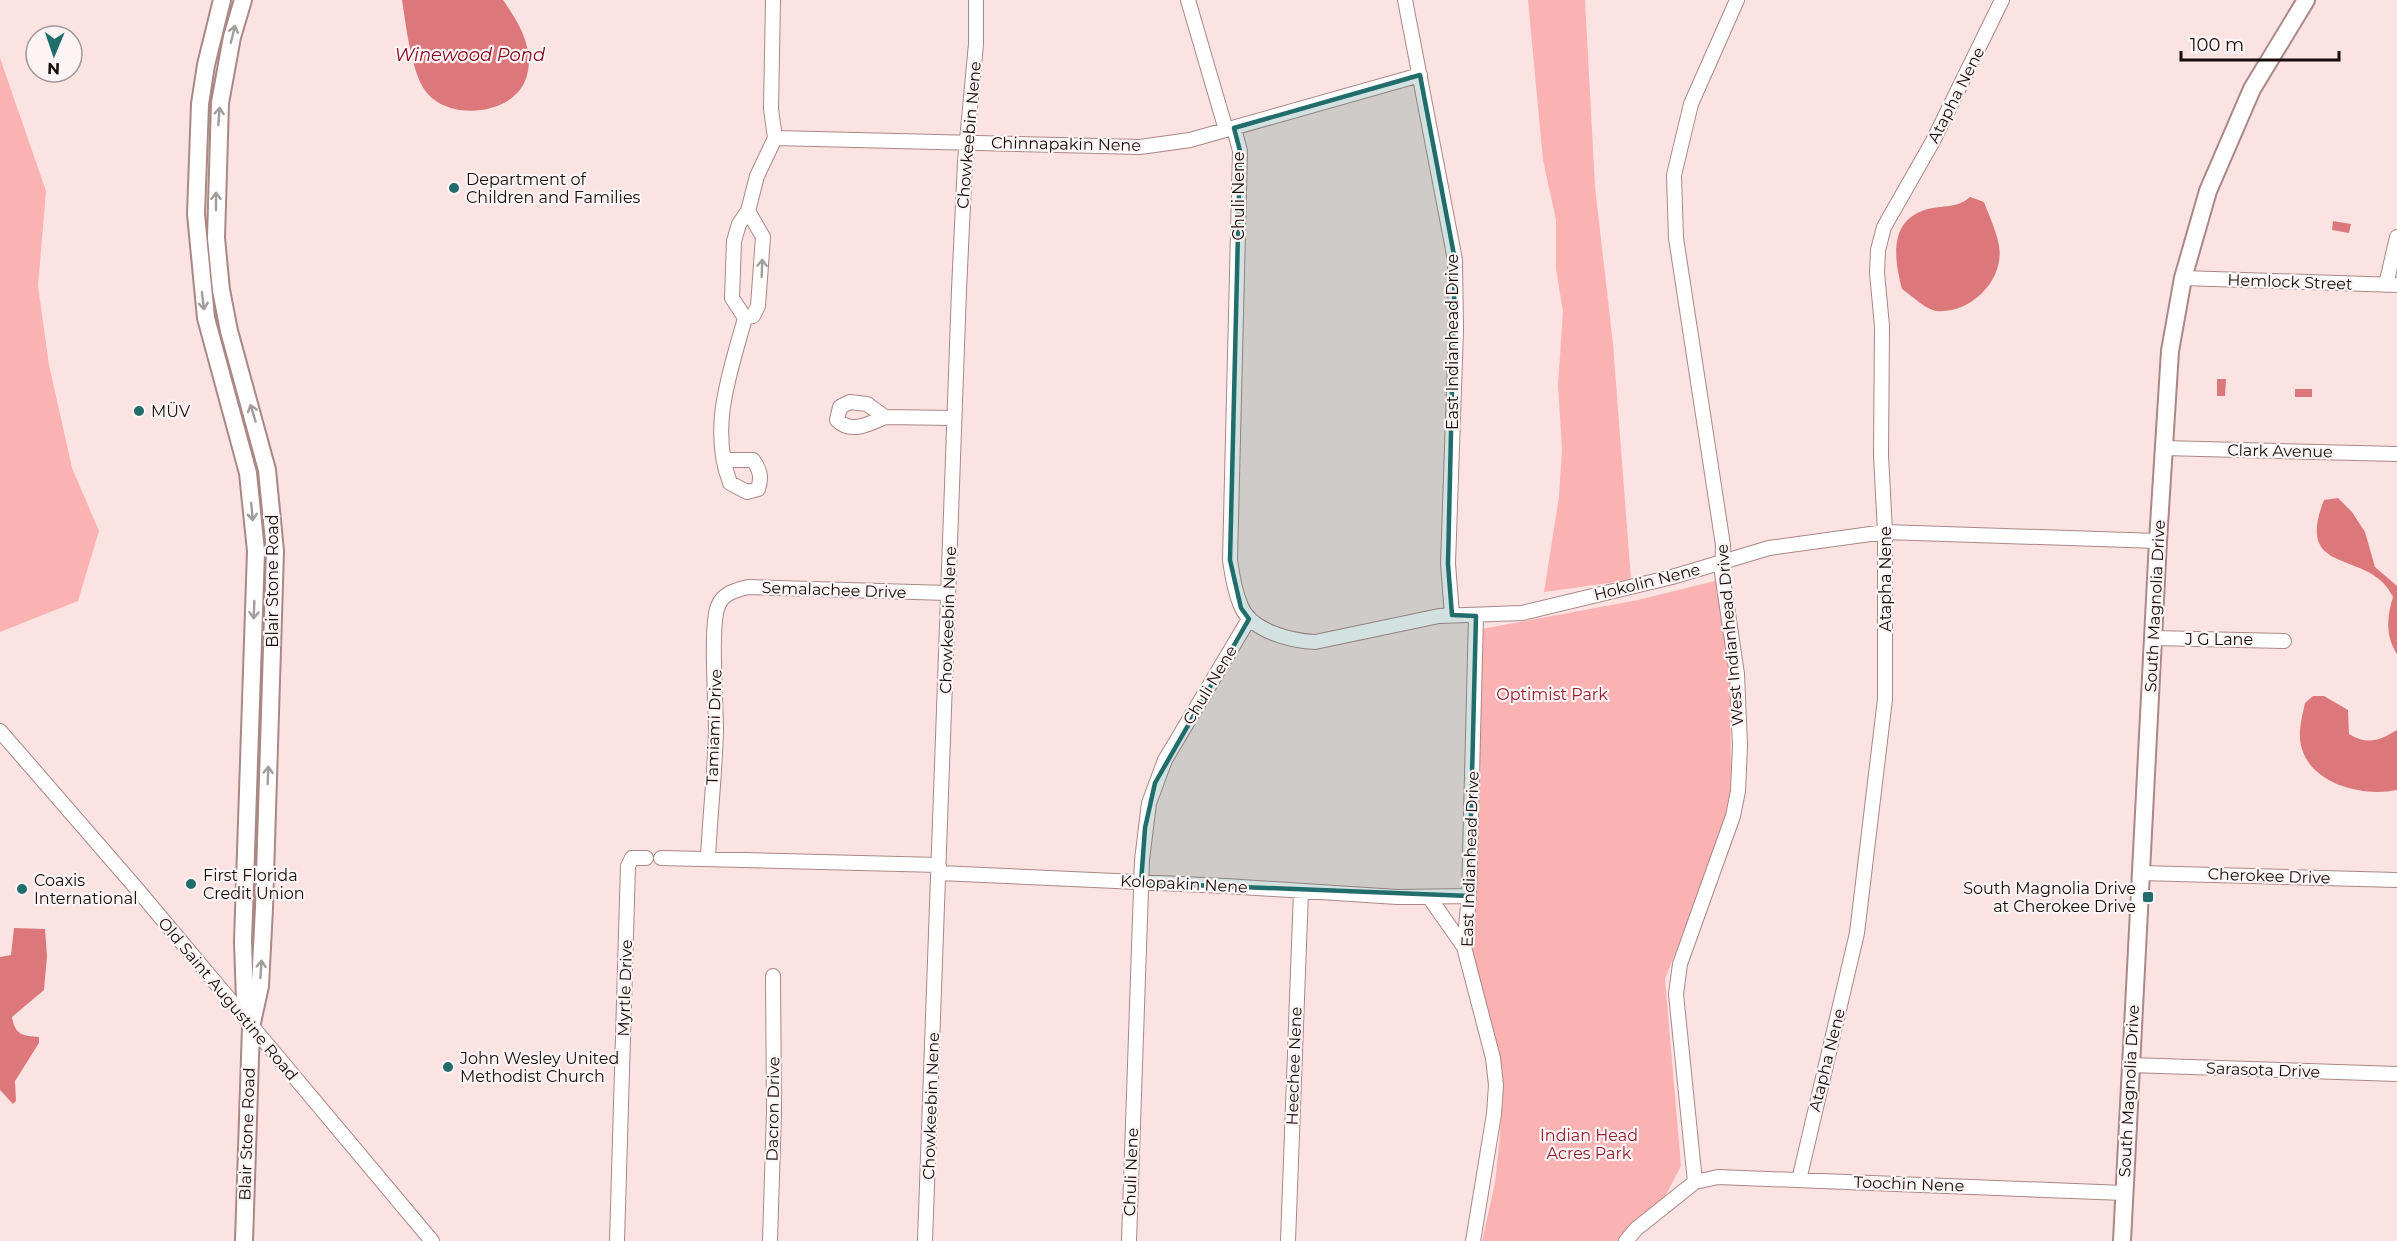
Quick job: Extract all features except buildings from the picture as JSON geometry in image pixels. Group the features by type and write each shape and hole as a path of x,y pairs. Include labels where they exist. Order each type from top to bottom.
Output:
{"main road":[{"name":"Blair Stone Road","path":"222,0 206,65 196,169 197,243 206,318 248,473 256,551 243,974 251,1027 244,1241"},
{"name":"Blair Stone Road","path":"243,0 226,68 220,103 216,155 217,242 221,290 229,331 267,470 275,551 260,986 251,1027"},
{"name":"South Magnolia Drive","path":"2122,1241 2140,873 2170,351 2183,278 2195,231 2227,142 2252,89 2306,0"},
{"path":"206,65 226,68"},
{"path":"197,243 217,242"},
{"path":"248,473 267,470"},
{"path":"252,671 272,672"},
{"path":"247,816 267,817"},
{"path":"246,838 266,839"}],"street":[{"path":"724,460 721,414 745,318 732,298 734,241 739,224 748,211 757,176 775,138 771,109 773,0"},
{"name":"Chowkeebin Nene","path":"926,1241 954,418 968,143 976,44 976,0"},
{"name":"Chuli Nene","path":"1129,1241 1141,883 1145,828 1155,783 1165,760 1249,619 1241,608 1230,560 1240,151 1230,129 1188,0"},
{"name":"East Indianhead Drive","path":"1405,0 1455,261 1456,330 1448,564 1452,615"},
{"name":"West Indianhead Drive","path":"1695,1182 1676,994 1680,964 1733,816 1738,791 1740,746 1737,674 1725,602 1724,545 1676,238 1674,175 1691,104 1737,0"},
{"name":"Atapha Nene","path":"1798,1180 1862,905 1885,699 1885,532 1881,454 1882,326 1877,285 1878,250 1884,227 1933,141 2002,0"},
{"name":"Chinnapakin Nene","path":"775,138 1140,147 1190,140 1420,75"},
{"path":"745,318 753,316 758,306 763,237 748,211"},
{"path":"2391,285 2397,237"},
{"name":"Hemlock Street","path":"2183,278 2391,285"},
{"path":"885,417 954,418"},
{"name":"Clark Avenue","path":"2163,448 2397,454"},
{"name":"Hokolin Nene","path":"1249,619 1279,635 1299,641 1315,642 1452,615 1522,613 1672,577 1769,548 1885,532 2158,541"},
{"name":"Semalachee Drive","path":"722,598 733,591 748,587 948,593"},
{"name":"Tamiami Drive","path":"708,858 716,732 717,607 722,598"},
{"name":"East Indianhead Drive","path":"1473,1241 1494,1114 1496,1085 1493,1058 1464,947 1469,896 1476,616"},
{"name":"J G Lane","path":"2153,638 2284,641"},
{"name":"Old Saint Augustine Road","path":"0,731 137,889 432,1241"},
{"name":"Myrtle Drive","path":"617,1241 628,866 632,858 646,858"},
{"name":"Kolopakin Nene","path":"661,858 708,858 939,869 1301,891 1429,897 1469,896"},
{"name":"Cherokee Drive","path":"2140,873 2397,880"},
{"name":"Heechee Nene","path":"1288,1241 1301,891"},
{"path":"1429,897 1464,947"},
{"name":"Dacron Drive","path":"770,1241 774,1111 773,976"},
{"name":"Sarasota Drive","path":"2130,1065 2397,1074"},
{"name":"Toochin Nene","path":"1695,1182 1718,1177 2124,1193"},
{"path":"1626,1241 1636,1229 1695,1182"}],"highlighted area":[{"path":"1420,75 1455,260 1448,564 1452,615 1476,616 1469,896 1141,883 1145,828 1155,783 1249,619 1241,608 1230,560 1240,151 1234,128"}],"green space":[{"path":"1528,0 1585,0 1595,187 1613,344 1631,580 1544,592 1559,497 1562,449 1558,385 1563,312 1556,269 1556,220 1543,160"},
{"path":"0,58 46,191 38,286 49,365 72,468 99,531 78,601 0,632"},
{"name":"Indian Head Acres Park","path":"1719,580 1730,674 1731,782 1727,820 1665,979 1681,1166 1666,1195 1620,1241 1482,1241 1495,1183 1502,1086 1471,953 1482,629 1638,600"}],"water":[{"name":"Winewood Pond","path":"402,0 503,0 515,18 528,49 528,70 525,81 518,92 507,101 494,107 479,110 450,108 437,102 421,85 417,74"},
{"path":"1970,197 1984,202 1995,230 1999,246 1996,271 1991,282 1973,301 1949,310 1933,310 1902,289 1896,256 1899,234 1911,217 1922,211 1959,204"},
{"path":"2333,221 2351,224 2349,233 2332,230"},
{"path":"2217,379 2226,379 2225,396 2217,396"},
{"path":"2295,389 2312,389 2312,397 2295,397"},
{"path":"2338,498 2352,512 2365,532 2375,567 2397,586 2397,654 2390,640 2388,626 2393,597 2382,582 2368,572 2326,552 2318,541 2317,525 2324,500"},
{"path":"2313,696 2324,696 2348,710 2349,734 2362,740 2384,737 2397,730 2397,790 2370,792 2355,790 2328,780 2317,772 2302,749 2300,738 2305,703"},
{"path":"14,928 45,929 47,956 44,990 12,1017 18,1031 28,1036 39,1037 39,1043 15,1081 16,1101 13,1104 0,1090 0,957 11,955"}],"place":[{"name":"Department of Children and Families","path":"454,188"},
{"name":"MÜV","path":"139,411"},
{"name":"First Florida Credit Union","path":"191,884"},
{"name":"Coaxis International","path":"22,889"},
{"name":"South Magnolia Drive at Cherokee Drive","path":"2148,897"},
{"name":"John Wesley United Methodist Church","path":"448,1067"}],"park label":[{"name":"Optimist Park","path":"1552,694"}]}
